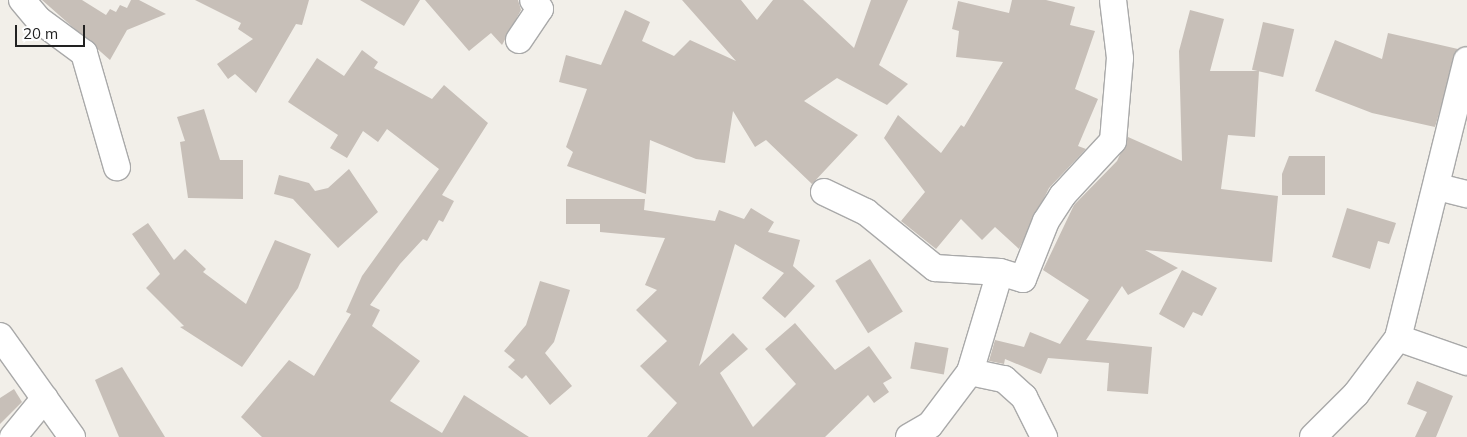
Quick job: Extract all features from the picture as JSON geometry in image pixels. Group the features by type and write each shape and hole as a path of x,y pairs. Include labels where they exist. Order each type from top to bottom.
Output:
{"street":[{"path":"22,0 39,20 84,53 117,167"},
{"path":"519,40 540,10 533,0"},
{"path":"824,192 866,212 935,268 1000,272 1023,279 1046,221 1062,196 1113,141 1120,58 1114,0"},
{"path":"1313,437 1356,394 1398,338 1438,187 1467,60"},
{"path":"1438,187 1467,194"},
{"path":"908,437 930,425 970,372 1000,272"},
{"path":"0,336 72,437"},
{"path":"1398,338 1467,362"},
{"path":"970,372 1004,379 1024,397 1044,437"},
{"path":"13,437 45,398"}],"building":[{"path":"42,0 82,0 106,15 110,9 116,12 120,5 127,8 131,0 139,0 166,14 127,30 110,60"},
{"path":"195,0 309,0 302,25 296,24 256,93 235,74 228,79 217,64 253,39 238,29 241,23"},
{"path":"360,0 420,0 404,26"},
{"path":"425,0 518,0 521,10 502,45 491,33 469,51"},
{"path":"682,0 741,0 757,20 773,0 803,0 854,48 871,0 908,0 879,65 908,84 887,105 837,78 804,101 858,135 812,184 766,140 755,147 733,111 725,163 696,159 650,140 646,194 567,166 573,152 566,147 587,89 559,82 566,55 601,65 625,10 650,22 642,41 674,56 690,40 736,61"},
{"path":"1012,0 1046,0 1075,7 1070,25 1095,31 1075,89 1098,99 1078,146 1086,149 1049,188 1019,249 995,227 982,240 961,219 936,249 901,221 925,192 884,138 898,115 941,153 961,125 964,127 1003,62 956,57 959,31 952,29 958,1 1009,13"},
{"path":"1190,10 1224,19 1210,71 1259,71 1255,137 1228,135 1221,189 1278,196 1272,262 1145,250 1178,268 1128,295 1122,286 1086,340 1152,347 1148,394 1107,391 1109,363 1048,358 1041,374 1005,359 1004,364 989,361 995,340 1024,347 1030,332 1060,344 1089,300 1043,270 1074,205 1117,161 1128,137 1182,161 1179,51"},
{"path":"1263,22 1294,29 1283,77 1252,70"},
{"path":"1388,33 1458,49 1435,127 1372,113 1315,91 1335,40 1382,59"},
{"path":"362,50 378,62 374,68 432,99 444,85 488,123 442,195 454,201 443,222 439,220 427,241 423,239 400,264 370,305 380,310 372,326 420,361 390,401 442,433 464,395 529,437 262,437 241,417 289,360 314,376 351,314 346,312 362,276 439,169 387,129 378,142 363,131 347,158 330,148 338,135 288,102 317,58 344,76"},
{"path":"204,109 220,160 243,160 243,199 188,198 180,142 185,141 177,117"},
{"path":"1289,156 1325,156 1325,195 1282,195 1282,174"},
{"path":"349,169 378,212 338,248 293,199 274,194 279,175 309,183 315,191 328,188"},
{"path":"566,199 645,199 644,210 715,221 719,210 744,219 751,208 774,222 768,232 800,240 793,266 815,286 785,318 762,298 784,273 735,244 699,366 733,333 748,349 720,373 753,427 796,384 765,349 795,323 835,370 869,346 892,378 883,383 889,392 874,403 868,395 825,437 647,437 677,403 640,366 667,341 636,310 657,290 645,285 665,238 600,232 600,224 566,224"},
{"path":"1347,208 1396,223 1389,244 1378,241 1370,269 1332,257"},
{"path":"148,223 174,260 185,249 206,269 203,272 246,304 275,240 311,254 298,288 242,367 180,327 184,326 146,288 160,274 132,234"},
{"path":"870,259 903,312 868,333 835,281"},
{"path":"1182,270 1217,288 1202,316 1193,312 1184,328 1159,314"},
{"path":"540,281 570,290 554,342 545,353 572,386 550,405 526,375 522,379 508,367 515,360 504,351 526,325"},
{"path":"915,342 948,348 944,374 910,369"},
{"path":"122,367 165,437 119,437 95,380"},
{"path":"1417,381 1453,396 1436,437 1415,437 1427,412 1407,404"},
{"path":"14,389 22,402 0,424 0,398"}]}
